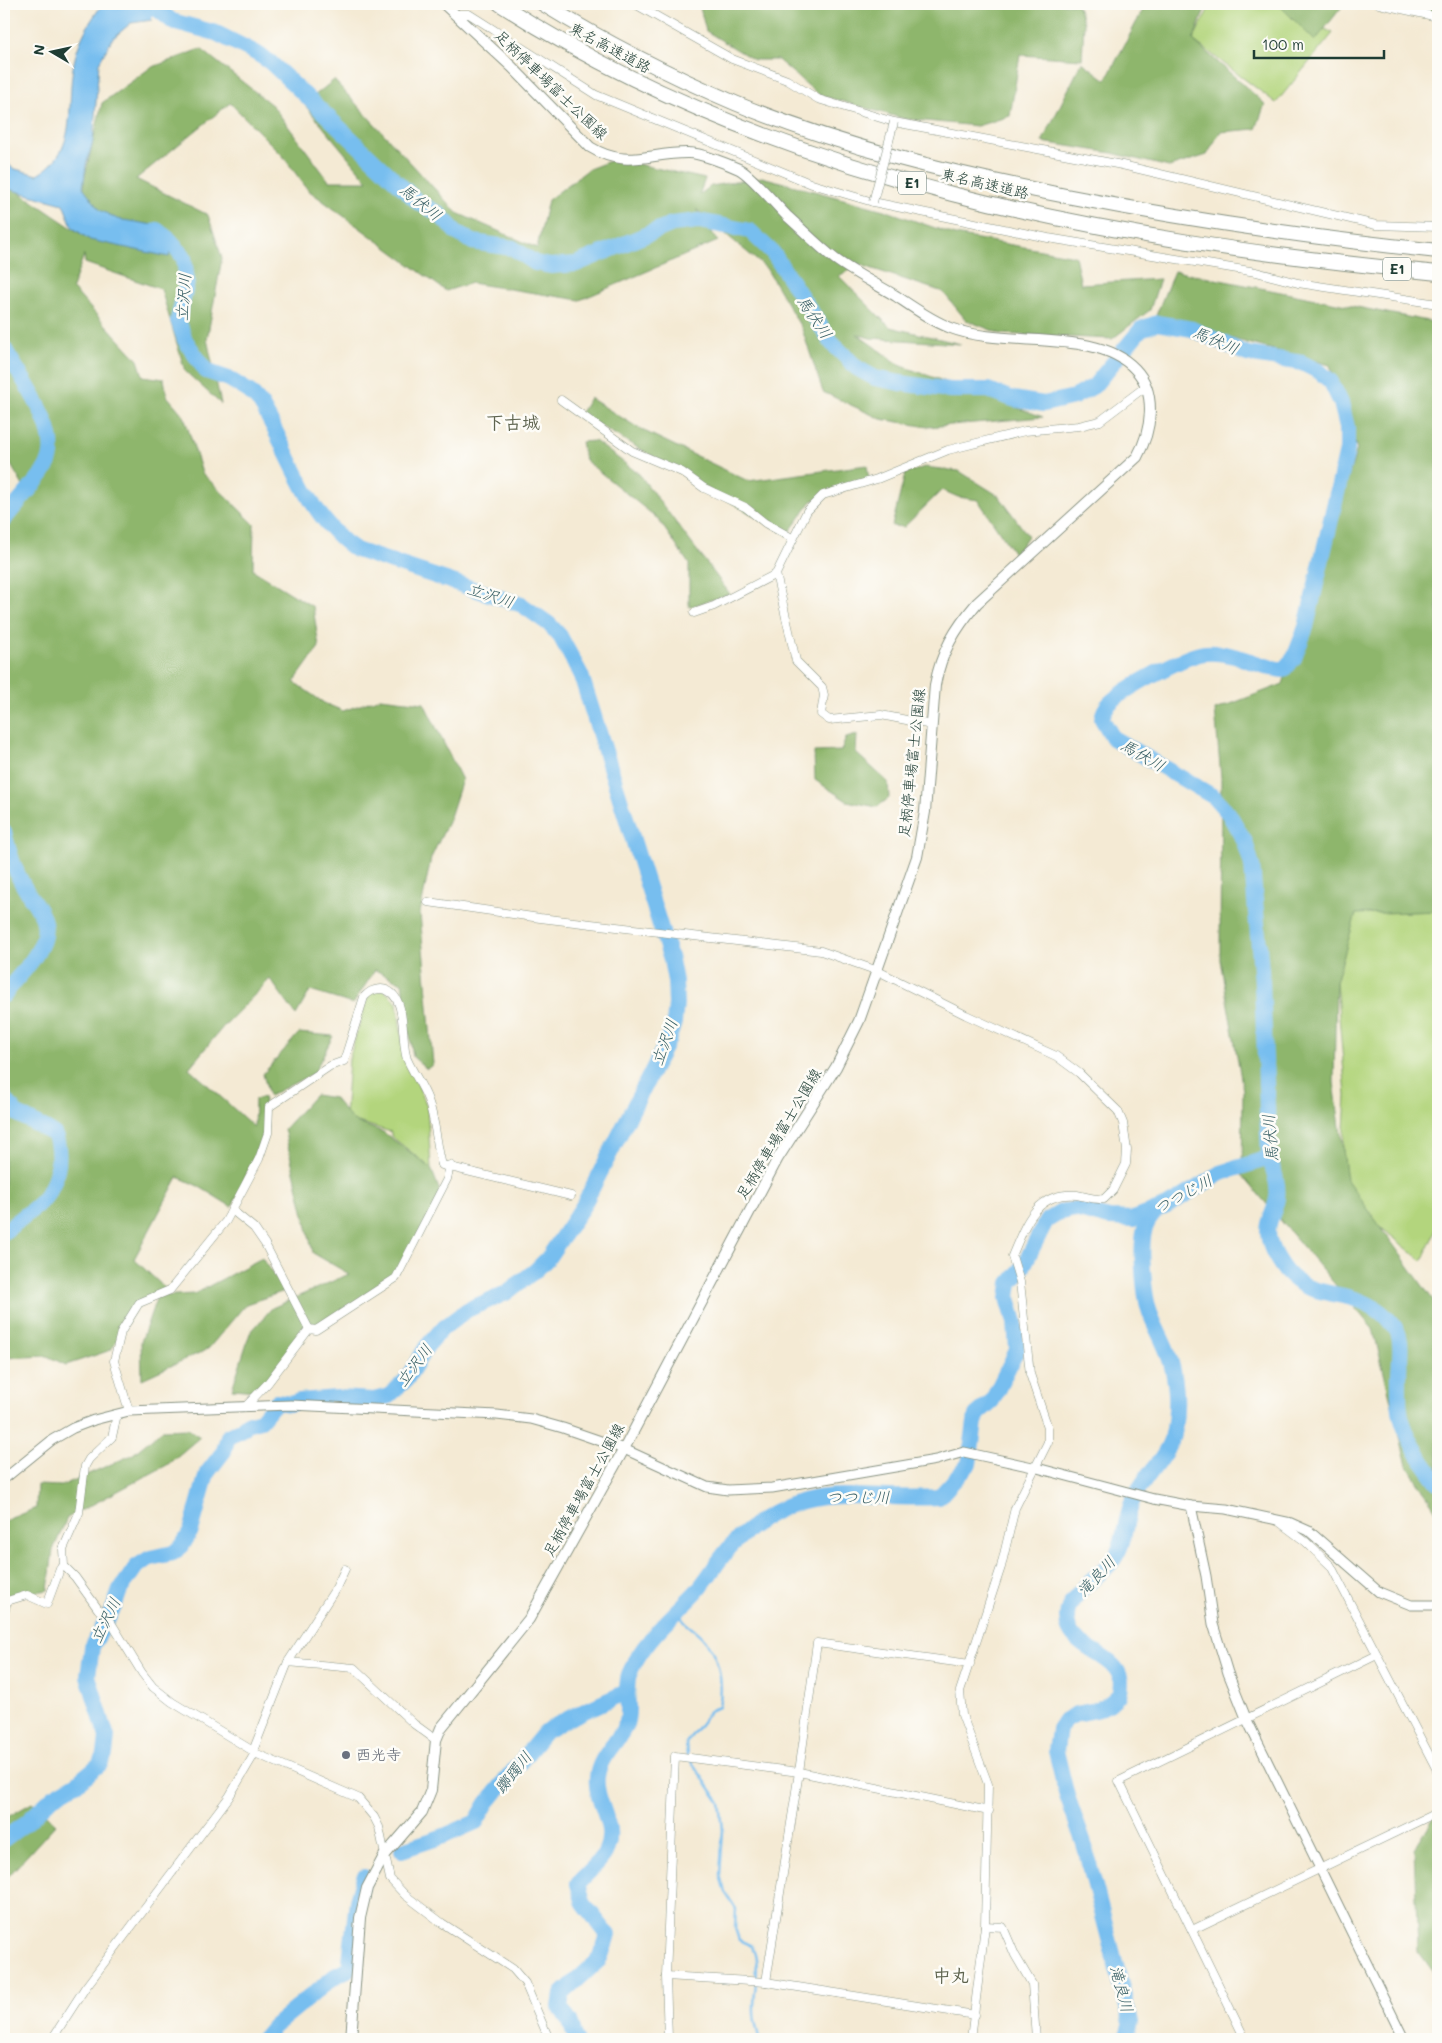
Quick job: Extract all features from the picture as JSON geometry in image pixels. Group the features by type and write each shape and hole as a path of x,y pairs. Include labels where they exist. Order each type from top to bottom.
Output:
{"highway":[{"name":"東名高速道路","path":"500,4 589,56 673,99 788,146 850,166 1014,208 1137,233 1240,250 1438,273"},
{"name":"東名高速道路","path":"543,4 641,60 737,104 792,125 925,165 1004,184 1140,211 1239,227 1438,250"}],"main road":[{"name":"足柄停車場富士公園線","path":"351,2039 362,1910 367,1888 384,1856 422,1812 431,1790 436,1740 441,1728 529,1619 624,1449 778,1158 836,1067 859,1021 917,857 925,812 938,664 958,626 977,604 1136,458 1149,432 1149,402 1145,387 1136,370 1120,357 1106,349 1083,344 980,336 940,323 834,259 773,203 741,169 690,153 629,160 602,155 590,147 512,66 444,4"}],"street":[{"path":"634,4 732,59 787,80 818,99 894,122 1122,165 1376,224 1438,227"},
{"path":"1379,4 1438,17"},
{"path":"455,14 469,14 596,95 812,184 873,202 1048,238 1256,272 1298,283 1438,304"},
{"path":"873,202 894,122"},
{"path":"932,725 880,715 829,720 820,714 824,695 822,687 796,661 776,574 792,538 807,511 822,495 878,479 948,450 1025,431 1079,426 1100,421 1114,408 1145,387"},
{"path":"561,400 632,451 682,472 704,488 745,507 765,523 792,538"},
{"path":"694,613 714,606 776,574"},
{"path":"428,902 540,918 821,951 878,971 966,1015 1056,1056 1079,1073 1118,1111 1123,1123 1127,1157 1126,1164 1113,1190 1104,1199 1063,1196 1049,1200 1036,1209 1029,1217 1012,1256 1020,1282 1030,1374 1048,1428 1048,1442 1016,1508 1001,1568 960,1691 962,1715 988,1784 989,1812 984,1926 971,2039"},
{"path":"129,1411 114,1361 121,1332 139,1303 170,1290 226,1221 259,1159 268,1134 269,1107 330,1066 344,1061 364,998 376,989 383,989 392,993 398,1001 406,1057 428,1099 433,1115 442,1164 571,1196"},
{"path":"309,1329 316,1330 396,1278 447,1179 450,1165"},
{"path":"232,1210 254,1228 265,1244 309,1329"},
{"path":"245,1407 266,1384 309,1329"},
{"path":"4,1479 52,1440 87,1422 116,1414 129,1411 290,1405 497,1415 530,1419 624,1449 707,1487 728,1490 772,1488 936,1460 964,1452 1037,1468 1154,1499 1191,1506 1226,1508 1291,1523 1309,1531 1379,1592 1411,1605 1438,1605"},
{"path":"116,1414 112,1437 93,1454 85,1466 79,1513 63,1549 64,1566 75,1576 98,1609 112,1624 142,1673 153,1687 172,1702 254,1752 358,1798 376,1822 390,1879 405,1895 442,1923 513,1969 525,1983 550,2039"},
{"path":"1191,1506 1206,1576 1213,1624 1228,1673 1246,1718 1404,2039"},
{"path":"1277,1520 1306,1542 1331,1566 1438,1772"},
{"path":"4,1614 6,1601 27,1595 47,1604 60,1569 64,1566"},
{"path":"52,2039 85,1988 229,1797 254,1752 288,1662 336,1588 345,1569"},
{"path":"766,1982 817,1642 970,1664"},
{"path":"1246,2039 1119,1781 1377,1655"},
{"path":"288,1662 354,1668 414,1724 436,1740"},
{"path":"668,2039 666,1976 675,1756 799,1772 989,1812"},
{"path":"1192,1930 1319,1867 1438,1812"},
{"path":"984,1926 1003,1927 1015,1955 1032,1984 1036,2039"},
{"path":"666,1976 766,1982 975,2015"}],"green space":[{"path":"699,4 1077,4 1084,23 1082,59 1020,55 1010,116 977,126 905,119 819,95 778,60 754,60 706,31"},
{"path":"1146,4 1207,4 1193,40 1265,104 1256,129 1220,132 1207,155 1169,167 1112,153 1042,142 1082,62 1106,80"},
{"path":"1211,4 1275,4 1333,33 1276,103 1193,40"},
{"path":"1278,4 1344,4 1315,41"},
{"path":"1379,4 1436,4 1438,13"},
{"path":"201,49 273,106 329,181 368,181 304,104 334,80 457,213 537,248 548,200 589,169 615,159 705,179 699,195 711,186 762,177 884,210 955,235 1075,256 1081,284 1160,279 1150,310 1112,339 1001,334 966,320 943,292 858,264 839,276 890,327 961,344 870,338 857,334 899,365 1043,417 928,427 881,419 823,392 802,329 766,268 696,209 718,241 580,300 471,283 446,291 308,190 282,155 230,103 136,179 208,215 222,258 207,339 221,404 185,371 161,289 85,263 84,255 72,288 138,360 143,376 164,379 167,396 184,416 202,473 254,524 253,570 313,607 319,647 294,682 324,703 343,711 380,698 424,703 462,780 449,820 431,858 420,913 433,1064 427,1069 413,1057 402,983 375,970 353,1004 310,991 296,1015 270,979 223,1027 189,1068 254,1127 255,1099 264,1097 267,1127 232,1207 198,1186 178,1177 134,1259 167,1290 158,1296 194,1294 262,1258 285,1291 246,1304 208,1349 142,1379 141,1342 157,1296 136,1308 111,1350 66,1365 47,1356 4,1358 4,522 26,491 4,453 4,182 84,236 84,180 102,103 150,68"},
{"path":"1174,271 1438,323 1438,911 1356,914 1336,982 1334,1082 1347,1180 1438,1307 1438,1514 1407,1465 1373,1329 1242,1175 1243,1090 1220,960 1221,778 1215,710 1283,684 1357,449 1330,365 1155,318"},
{"path":"590,398 640,429 748,481 867,465 869,481 812,501 787,535 580,414"},
{"path":"595,441 639,474 730,594 689,607 689,564 658,519 585,460 581,442"},
{"path":"924,467 959,471 999,496 1028,536 1015,555 978,500 958,497 942,490 904,527 892,526 905,474"},
{"path":"857,735 856,753 888,782 889,798 877,807 847,801 815,780 814,752 841,751 846,738"},
{"path":"1438,911 1438,1225 1422,1261 1340,1194 1346,1096 1336,982 1356,913"},
{"path":"383,989 397,1003 404,1053 427,1106 431,1168 391,1136 391,1132 345,1118 349,1059 369,992"},
{"path":"299,1033 333,1036 314,1073 269,1096 263,1074"},
{"path":"315,1095 334,1098 353,1121 383,1132 431,1168 442,1197 399,1270 341,1312 308,1329 257,1391 232,1389 250,1333 272,1308 349,1274 313,1253 284,1129"},
{"path":"188,1429 200,1437 167,1465 67,1518 53,1550 48,1590 4,1597 4,1521 36,1508 37,1485 61,1486 132,1455 162,1430"},
{"path":"32,1803 56,1824 4,1881 4,1819"},
{"path":"1438,1811 1438,1978 1418,1951 1414,1849"}],"water":[{"path":"103,4 148,4 152,20 131,23 112,39 99,63 93,141 86,165 83,187 100,210 117,219 160,226 174,235 169,257 90,240 73,228 63,204 8,189 4,183 4,158 12,168 37,175 51,164 60,152 66,138 69,123 72,75 77,51 86,29"}],"waterway":[{"name":"馬伏川","path":"129,13 156,8 172,21 216,33 270,62 419,203 438,213 456,232 473,242 513,248 535,263 551,266 576,264 672,224 699,221 750,231 773,253 831,342 857,368 875,378 950,390 988,390 1013,399 1044,404 1074,397 1094,386 1141,329 1157,323 1192,329 1247,354 1302,363 1320,372 1331,382 1341,403 1347,427 1347,450 1306,627 1294,658 1283,670 1225,654 1205,653 1196,655 1170,666 1117,697 1104,710 1102,719 1113,738 1214,797 1229,814 1245,842 1252,865 1262,982 1269,1158 1277,1183 1276,1201 1268,1230 1270,1243 1282,1267 1297,1282 1309,1288 1362,1301 1375,1308 1395,1327 1400,1343 1399,1406 1403,1425 1421,1459 1438,1482"},
{"name":"立沢川","path":"4,1839 27,1822 53,1797 76,1784 100,1764 105,1754 107,1737 88,1676 92,1647 114,1607 120,1590 136,1567 150,1558 173,1553 182,1546 191,1531 207,1473 224,1451 228,1436 243,1429 246,1424 261,1420 276,1402 291,1404 299,1401 337,1398 374,1400 389,1396 406,1380 427,1346 442,1329 467,1310 506,1293 536,1270 548,1258 583,1206 669,1038 674,1023 676,1004 675,981 671,960 581,675 560,636 549,624 522,605 356,550 339,536 312,502 260,403 250,392 229,379 206,371 185,340 178,320 187,282 184,258 170,240 157,230"},
{"path":"4,348 29,389 46,422 51,453 43,473 4,520"},
{"path":"4,832 16,871 41,914 45,929 39,949 4,995"},
{"path":"4,1097 16,1113 54,1134 58,1145 58,1165 51,1188 39,1204 4,1232"},
{"name":"つつじ川","path":"576,2039 570,2022 560,2007 562,1994 600,1959 608,1935 584,1904 578,1884 603,1857 609,1843 608,1824 599,1796 597,1777 601,1762 626,1724 628,1718 628,1678 643,1649 697,1591 731,1546 756,1524 780,1509 804,1501 829,1497 939,1497 969,1464 976,1415 992,1401 1017,1350 1015,1322 1008,1298 1010,1283 1023,1267 1046,1221 1061,1212 1075,1209 1109,1218 1134,1219 1167,1206 1221,1173 1269,1158"},
{"name":"滝良川","path":"1126,2039 1131,2022 1084,1844 1067,1796 1056,1751 1059,1729 1065,1720 1076,1714 1096,1710 1109,1704 1119,1695 1121,1681 1117,1670 1109,1661 1077,1640 1070,1630 1067,1618 1068,1610 1071,1602 1083,1588 1110,1564 1115,1557 1122,1541 1133,1500 1143,1482 1162,1457 1174,1429 1176,1411 1175,1382 1166,1349 1150,1313 1143,1268 1144,1231 1156,1211"},
{"path":"679,1612 683,1620 702,1637 713,1652 719,1670 721,1688 719,1707 711,1710 686,1743 687,1756"},
{"name":"躑躅川","path":"402,1850 444,1836 476,1822 487,1803 545,1732 565,1720 626,1692"},
{"path":"691,1761 720,1803 723,1830 720,1875 725,1892 736,1909 735,1928 739,1940 752,1946 755,1954 757,1970 754,2016 759,2039"},
{"name":"躑躅川","path":"263,2039 273,2027 335,1976 349,1969 357,1901 364,1877"}],"place":[{"name":"西光寺","path":"346,1755"}],"district":[{"name":"下古城","path":"513,423"},
{"name":"中丸","path":"951,1976"}]}
